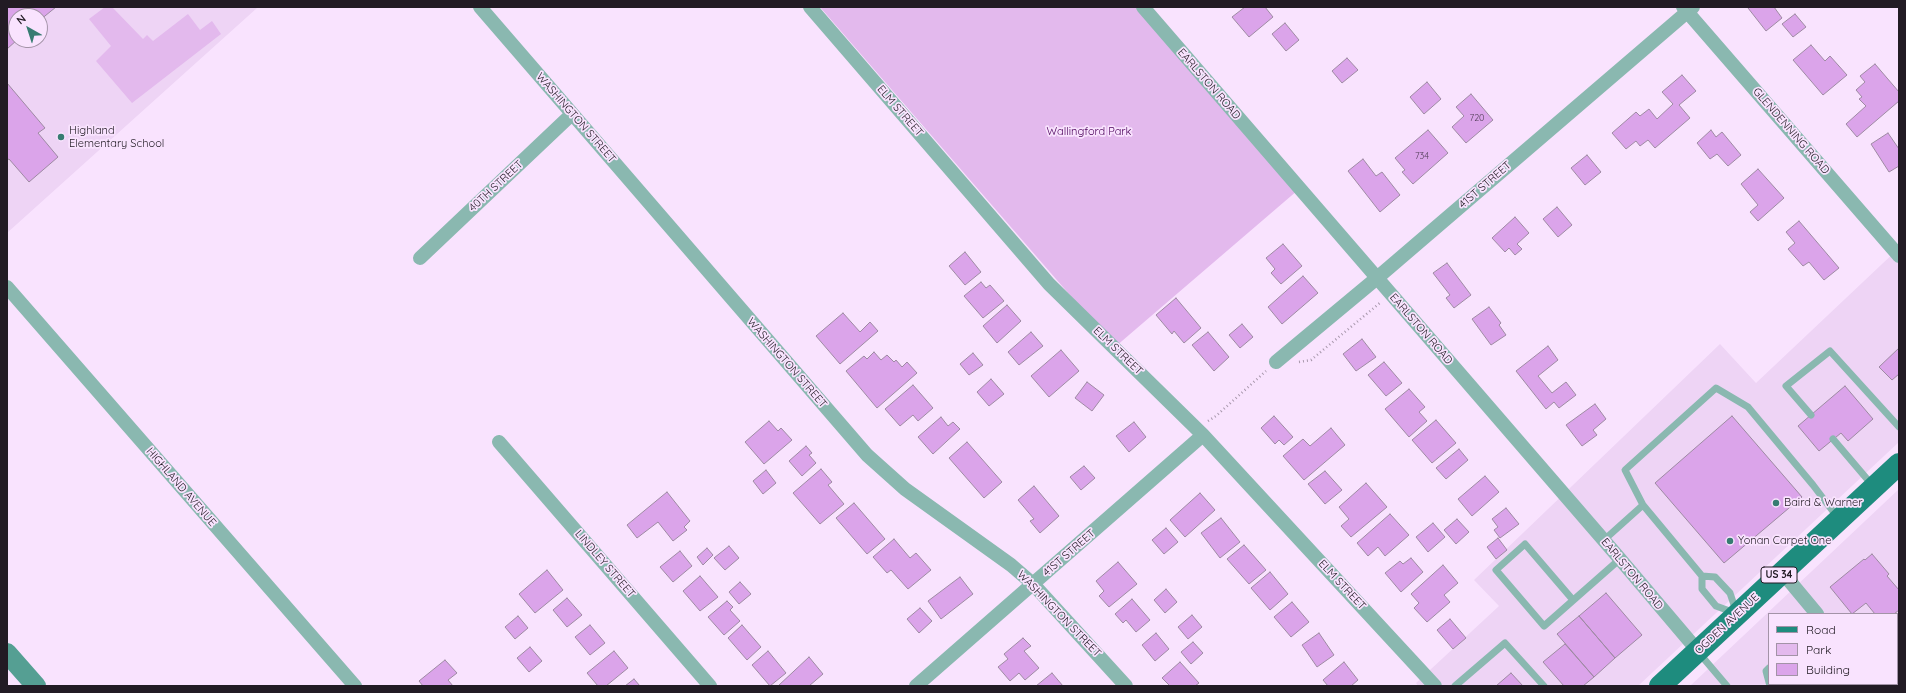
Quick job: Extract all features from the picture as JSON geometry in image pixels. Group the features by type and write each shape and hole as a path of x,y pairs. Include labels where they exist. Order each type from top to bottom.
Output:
{"main road":[{"name":"OGDEN AVENUE","path":"1660,686 1899,464"},
{"path":"7,653 36,686"}],"street":[{"name":"WASHINGTON STREET","path":"480,7 867,455 905,489 1011,565 1034,584 1126,686"},
{"name":"ELM STREET","path":"810,7 1049,284 1203,434 1435,686"},
{"name":"EARLSTON ROAD","path":"1143,7 1604,540 1698,651"},
{"name":"41ST STREET","path":"1276,362 1377,278 1688,9"},
{"name":"GLENDENNING ROAD","path":"1688,9 1899,256"},
{"name":"40TH STREET","path":"420,258 572,114"},
{"name":"HIGHLAND AVENUE","path":"7,287 355,686"},
{"name":"41ST STREET","path":"916,686 1034,584 1203,434"},
{"name":"LINDLEY STREET","path":"499,442 710,686"},
{"path":"1782,572 1817,613"}],"lane":[{"path":"1811,415 1786,386 1830,350 1899,427"},
{"path":"1737,613 1716,606 1702,589 1702,576 1643,505 1625,470 1716,388 1748,407 1813,485 1839,520"},
{"path":"1833,439 1874,487"},
{"path":"1604,540 1643,505"},
{"path":"1572,600 1525,544 1496,570 1544,626 1620,559"},
{"path":"1702,576 1715,578 1730,593 1737,613"},
{"path":"1454,686 1505,643 1544,686"},
{"path":"1698,651 1727,686"},
{"path":"1768,669 1766,671 1768,678"}],"shaded area":[{"name":"Highland Elementary School","path":"7,7 257,8 7,233"},
{"path":"1899,248 1899,442 1638,686 1418,686 1416,683 1499,606 1474,580 1720,344 1756,383"},
{"path":"1899,489 1898,664 1898,613 1768,613 1768,685 1876,685 1875,686 1690,686"}],"green space":[{"path":"105,7 112,7 143,39 147,35 153,41 188,14 200,30 212,21 221,34 132,103 96,61 111,46 89,19"},
{"name":"Wallingford Park","path":"820,7 1141,7 1298,190 1115,347"}],"building":[{"path":"7,7 56,7 48,14 48,8 8,8 7,49"},
{"path":"1245,7 1265,7 1273,17 1249,37 1232,17"},
{"path":"1774,7 1782,18 1766,31 1748,8"},
{"path":"1795,14 1806,27 1793,37 1782,24"},
{"path":"1285,23 1299,40 1286,51 1272,34"},
{"path":"1811,45 1825,61 1830,56 1847,75 1823,95 1793,60"},
{"path":"1347,58 1358,70 1342,83 1332,71"},
{"path":"1875,64 1899,92 1899,101 1857,137 1846,124 1866,106 1859,99 1862,97 1856,90 1865,82 1860,76"},
{"path":"1682,75 1696,91 1679,105 1690,118 1655,148 1648,140 1640,146 1636,141 1626,149 1612,133 1636,112 1640,116 1649,109 1657,119 1673,104 1662,92"},
{"path":"1427,82 1441,99 1424,114 1410,97"},
{"path":"7,83 45,128 38,133 58,157 29,182 9,159 7,160"},
{"path":"1471,94 1493,120 1466,143 1452,127 1464,116 1456,107"},
{"path":"1428,130 1448,153 1413,184 1402,172 1405,170 1395,158"},
{"path":"1711,130 1716,137 1722,132 1741,155 1728,166 1717,154 1710,159 1697,143"},
{"path":"1888,133 1899,149 1899,166 1889,172 1871,144"},
{"path":"1587,155 1601,172 1585,185 1571,168"},
{"path":"1363,159 1376,176 1382,172 1400,195 1380,212 1348,171"},
{"path":"1758,169 1784,198 1758,221 1750,212 1758,205 1741,184"},
{"path":"1557,207 1572,225 1558,237 1543,219"},
{"path":"1515,217 1529,233 1517,244 1522,249 1515,255 1509,248 1505,252 1492,238"},
{"path":"1799,221 1839,268 1824,280 1809,262 1803,266 1788,249 1795,243 1786,232"},
{"path":"1283,244 1302,266 1281,284 1271,273 1275,269 1266,258"},
{"path":"965,252 981,272 965,285 949,266"},
{"path":"1447,263 1471,295 1454,308 1446,298 1450,295 1433,273"},
{"path":"1303,276 1318,293 1282,324 1268,307"},
{"path":"981,282 986,288 990,285 1004,301 983,318 964,296"},
{"path":"1176,298 1201,328 1184,343 1174,331 1172,334 1156,315"},
{"path":"1007,305 1021,321 997,343 983,326"},
{"path":"1489,307 1501,323 1499,325 1506,335 1491,345 1472,319"},
{"path":"843,313 860,332 870,322 878,331 840,364 816,336"},
{"path":"1242,324 1253,337 1240,348 1229,335"},
{"path":"1031,332 1043,346 1019,365 1008,352"},
{"path":"1208,332 1229,357 1214,371 1192,345"},
{"path":"1362,339 1376,357 1356,371 1343,354"},
{"path":"1548,346 1558,360 1538,376 1552,393 1566,382 1576,395 1559,408 1554,402 1546,409 1516,371"},
{"path":"1899,348 1899,374 1892,380 1879,367"},
{"path":"1061,350 1079,371 1049,397 1031,376"},
{"path":"874,352 881,360 887,355 894,362 896,360 902,367 907,362 917,373 877,408 846,371 864,356 867,359"},
{"path":"973,353 983,365 969,375 960,364"},
{"path":"1384,362 1402,383 1386,396 1368,375"},
{"path":"991,379 1004,394 989,406 977,392"},
{"path":"1087,382 1104,395 1092,411 1075,398"},
{"path":"913,385 933,408 918,421 913,415 900,426 885,409"},
{"path":"1845,386 1873,419 1848,441 1841,433 1819,451 1798,426"},
{"path":"1409,389 1425,407 1419,412 1427,421 1409,437 1385,409"},
{"path":"1595,404 1606,419 1593,430 1597,435 1582,446 1566,425"},
{"path":"1274,416 1293,437 1284,445 1279,440 1275,444 1261,428"},
{"path":"1732,416 1802,497 1724,563 1655,483"},
{"path":"941,417 948,426 953,422 960,429 933,454 918,437"},
{"path":"1436,420 1456,443 1432,463 1412,440"},
{"path":"769,421 778,431 781,428 792,440 764,464 745,442"},
{"path":"1134,422 1146,437 1129,452 1116,436"},
{"path":"1331,428 1345,445 1304,480 1283,456 1303,439 1310,446"},
{"path":"967,442 1002,482 984,498 949,458"},
{"path":"806,446 812,453 809,455 816,463 802,476 789,461"},
{"path":"1459,449 1468,460 1446,479 1436,468"},
{"path":"1084,466 1095,478 1081,490 1070,477"},
{"path":"821,469 832,482 828,485 844,504 820,524 793,493"},
{"path":"766,470 776,483 763,494 753,481"},
{"path":"1325,471 1342,490 1325,504 1308,484"},
{"path":"1485,476 1499,492 1472,516 1458,499"},
{"path":"1366,483 1387,507 1351,537 1341,526 1349,519 1339,507"},
{"path":"1034,486 1059,516 1040,533 1030,521 1034,519 1018,500"},
{"path":"667,492 690,521 684,527 687,530 673,541 658,522 637,538 627,525"},
{"path":"1200,493 1215,510 1185,537 1170,520"},
{"path":"854,503 885,539 867,554 836,518"},
{"path":"1506,508 1519,524 1500,538 1494,530 1498,527 1492,519"},
{"path":"1390,514 1409,535 1385,556 1378,547 1368,556 1357,543"},
{"path":"1221,518 1240,542 1220,558 1201,533"},
{"path":"1457,519 1469,532 1456,544 1444,530"},
{"path":"1433,523 1445,537 1428,552 1416,537"},
{"path":"1166,528 1178,542 1164,554 1152,540"},
{"path":"1498,538 1507,550 1496,559 1487,547"},
{"path":"894,539 910,558 916,553 931,570 908,589 891,570 887,573 873,557"},
{"path":"1244,545 1266,570 1249,584 1227,559"},
{"path":"729,546 739,558 725,570 714,558"},
{"path":"707,548 713,555 703,565 697,557"},
{"path":"680,551 692,566 673,582 660,567"},
{"path":"1872,554 1889,574 1887,576 1899,590 1899,610 1895,613 1874,613 1866,603 1851,613 1830,587 1864,559 1865,560"},
{"path":"1411,558 1423,572 1401,592 1385,573 1400,561 1403,564"},
{"path":"1118,562 1137,584 1109,607 1099,596 1104,591 1096,581"},
{"path":"1443,565 1458,583 1444,595 1450,602 1427,622 1414,608 1419,603 1411,594"},
{"path":"547,570 563,590 535,613 519,594"},
{"path":"1270,572 1288,594 1270,610 1251,588"},
{"path":"700,576 718,597 700,611 683,591"},
{"path":"960,577 973,594 941,619 928,601"},
{"path":"740,582 751,594 739,604 729,592"},
{"path":"1166,589 1177,602 1165,613 1154,600"},
{"path":"1606,593 1642,635 1615,658 1579,616"},
{"path":"567,598 582,615 567,627 553,610"},
{"path":"1132,599 1150,620 1136,632 1126,620 1123,623 1115,614"},
{"path":"727,601 733,607 730,610 740,621 724,635 708,617"},
{"path":"1292,602 1309,622 1291,637 1274,617"},
{"path":"920,608 932,621 919,633 907,619"},
{"path":"1192,615 1202,627 1188,639 1178,627"},
{"path":"518,616 528,628 515,639 505,627"},
{"path":"1579,616 1615,658 1594,677 1557,634"},
{"path":"1450,619 1466,638 1453,649 1437,630"},
{"path":"590,625 605,643 590,655 575,637"},
{"path":"742,625 761,647 747,660 728,638"},
{"path":"1156,633 1169,649 1155,661 1142,645"},
{"path":"1319,633 1334,655 1317,667 1302,645"},
{"path":"1023,638 1031,646 1024,651 1039,668 1025,680 1019,673 1010,681 998,667 1008,659 1004,654"},
{"path":"1193,642 1203,653 1191,664 1181,652"},
{"path":"1565,644 1594,677 1583,686 1564,686 1543,662"},
{"path":"530,647 542,661 529,672 517,658"},
{"path":"614,651 628,668 606,686 598,686 587,673"},
{"path":"768,651 786,673 770,686 752,665"},
{"path":"809,657 823,674 809,686 778,686"},
{"path":"445,660 457,673 448,680 453,686 423,686 419,681"},
{"path":"1180,662 1199,683 1195,686 1170,686 1162,678"},
{"path":"1344,662 1358,680 1351,686 1328,686 1323,680"},
{"path":"1052,673 1063,686 1036,686"},
{"path":"1511,673 1523,686 1496,686"},
{"path":"634,679 640,686 625,686"},
{"path":"1782,685 1825,686 1783,686"}],"place":[{"name":"Highland Elementary School","path":"61,137"},
{"name":"Baird & Warner","path":"1776,503"},
{"name":"Yonan Carpet One","path":"1730,541"}]}
